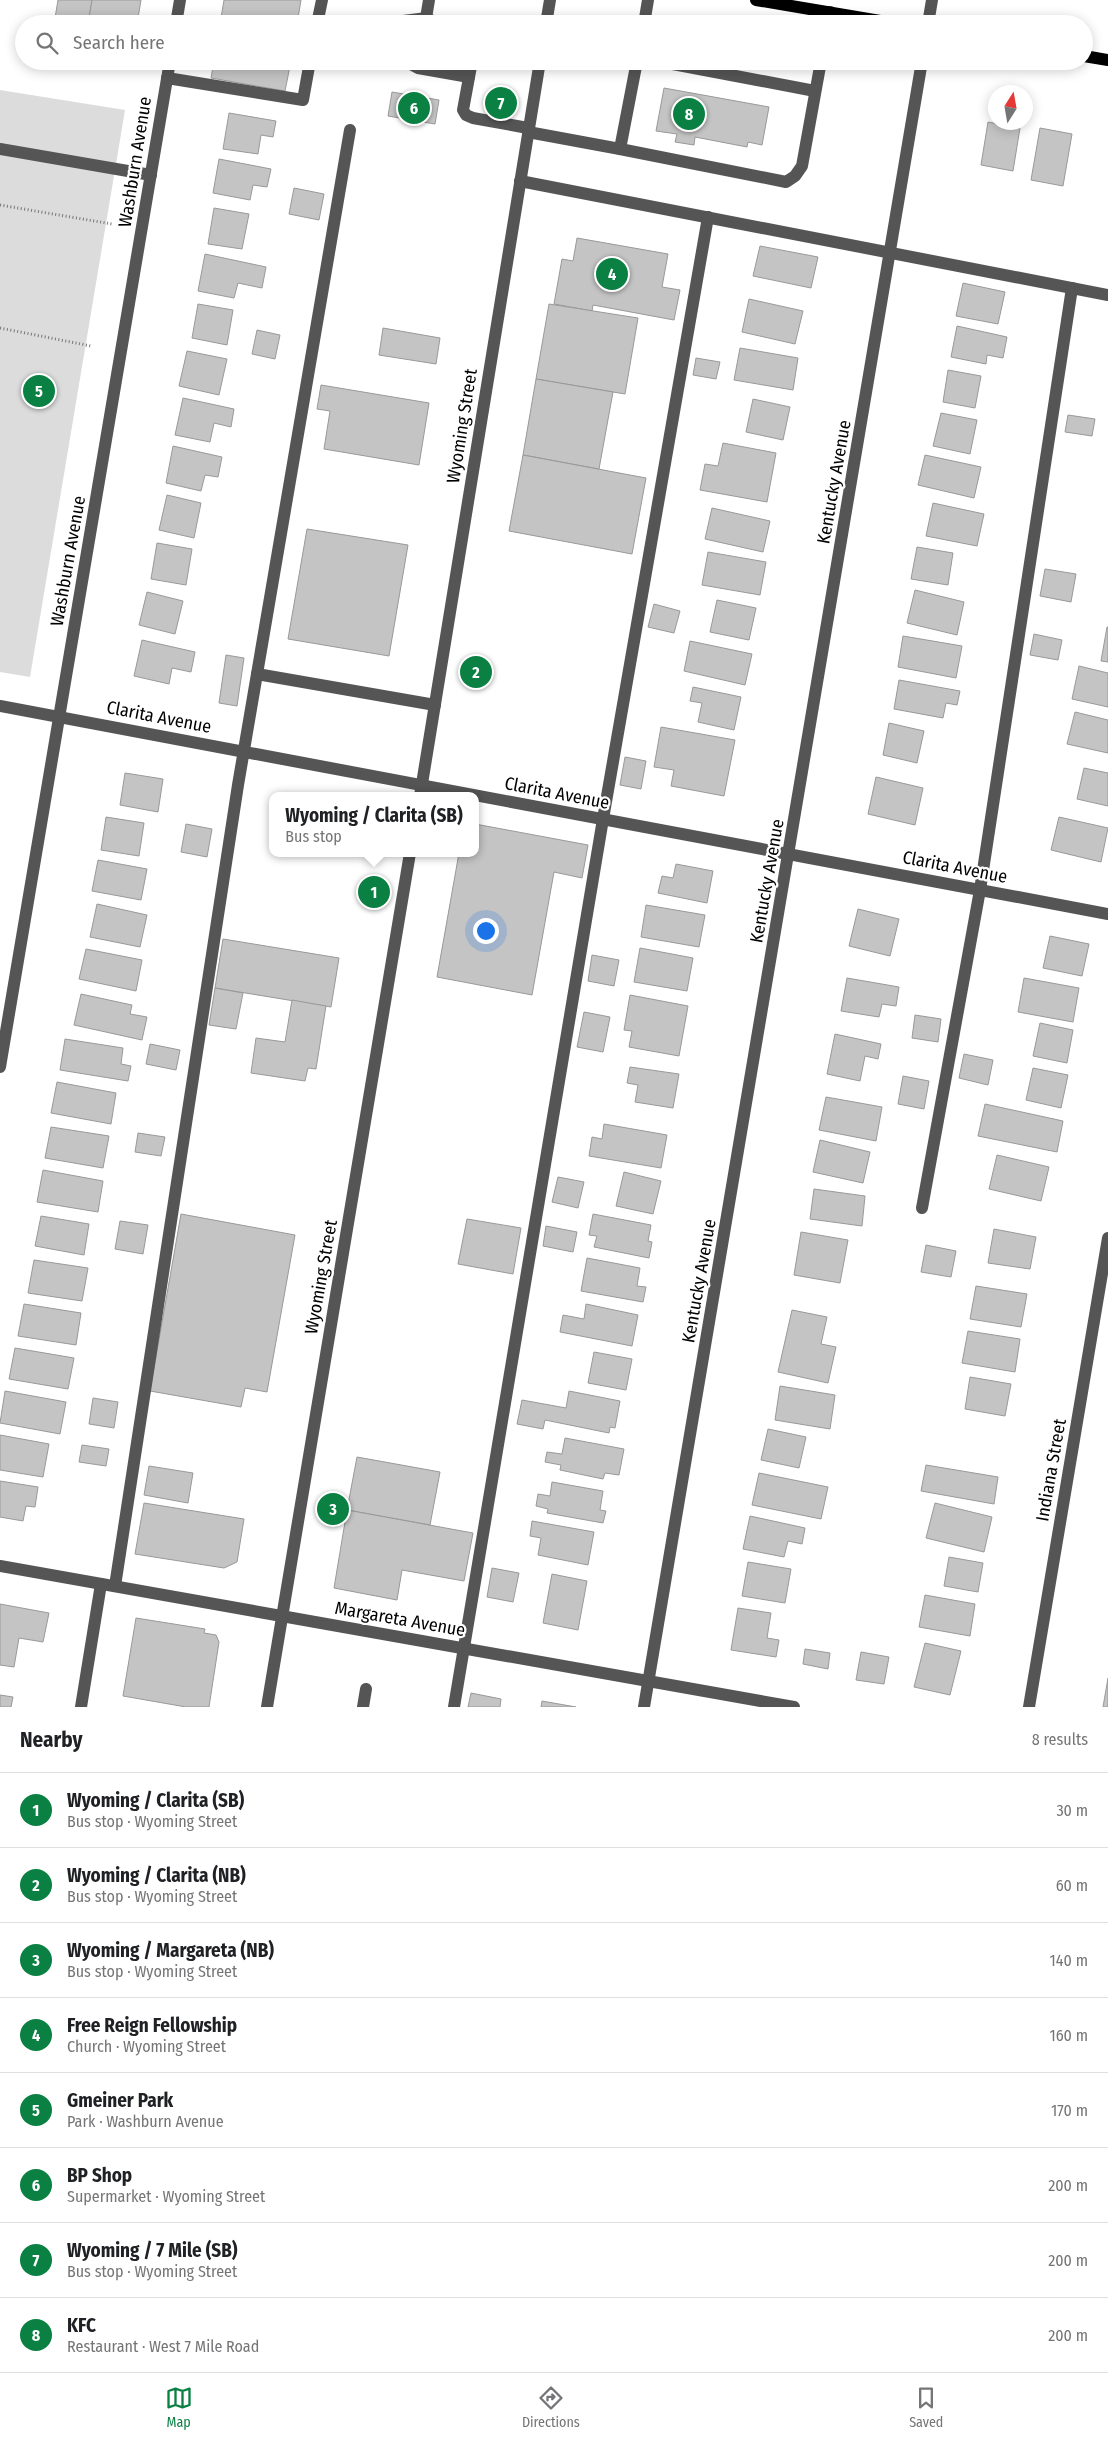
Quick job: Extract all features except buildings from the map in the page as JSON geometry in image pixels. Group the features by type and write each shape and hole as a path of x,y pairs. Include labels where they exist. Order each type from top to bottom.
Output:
{"main road":[{"path":"756,0 817,15"},
{"path":"1093,58 1108,60"}],"street":[{"path":"178,15 180,0"},
{"path":"319,15 322,0"},
{"path":"429,0 430,15"},
{"path":"548,15 550,0"},
{"path":"646,15 648,0"},
{"path":"930,15 932,0"},
{"name":"Washburn Avenue","path":"0,1067 168,70"},
{"path":"167,78 303,100 308,70"},
{"path":"439,70 469,77"},
{"path":"470,70 463,110 466,115 473,118 786,182 802,166 819,70"},
{"name":"Wyoming Street","path":"421,790 538,70"},
{"path":"620,149 635,70"},
{"path":"704,70 815,91"},
{"name":"Kentucky Avenue","path":"644,1707 920,70"},
{"path":"115,1586 244,751 350,130"},
{"path":"0,149 151,175"},
{"path":"520,181 1108,295"},
{"path":"454,1707 603,819 708,216"},
{"path":"922,1208 980,890 1072,288"},
{"path":"257,674 435,705"},
{"name":"Clarita Avenue","path":"0,706 244,751 434,792"},
{"name":"Clarita Avenue","path":"479,799 603,819 1108,914"},
{"name":"Wyoming Street","path":"267,1707 409,857"},
{"name":"Indiana Street","path":"1029,1707 1108,1238"},
{"name":"Margareta Avenue","path":"0,1566 794,1707"},
{"path":"81,1707 101,1584"},
{"path":"363,1707 366,1689"}],"path":[{"path":"0,205 112,224"},
{"path":"0,328 91,346"}],"shaded area":[{"path":"0,90 125,110 30,677 0,672"}],"place":[{"name":"Wyoming / 7 Mile (SB)","path":"501,103"},
{"name":"BP Shop","path":"414,108"},
{"name":"KFC","path":"689,114"},
{"name":"Free Reign Fellowship","path":"612,274"},
{"name":"Gmeiner Park","path":"39,391"},
{"name":"Wyoming / Clarita (NB)","path":"476,672"},
{"name":"Wyoming / Clarita (SB)","path":"374,892"},
{"name":"Wyoming / Margareta (NB)","path":"333,1509"}]}
